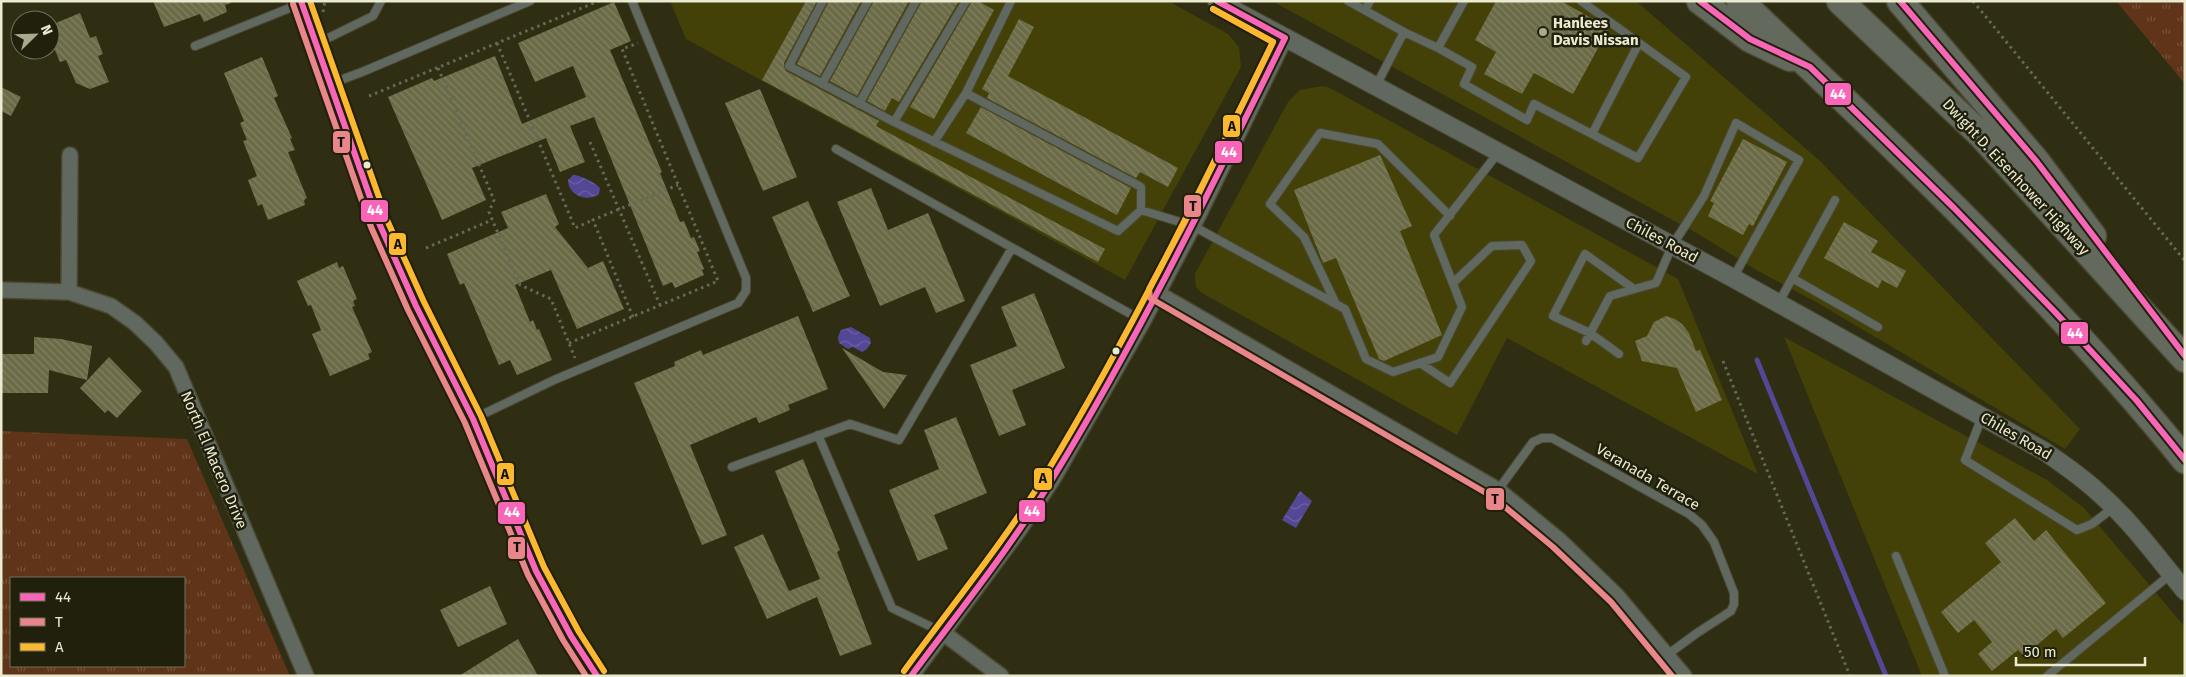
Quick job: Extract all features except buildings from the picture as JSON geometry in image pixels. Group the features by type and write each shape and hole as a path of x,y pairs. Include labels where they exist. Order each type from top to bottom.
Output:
{"highway":[{"path":"1700,1 1750,39 1810,67"},
{"path":"1740,1 1954,208 2055,312 2137,402 2185,460"},
{"name":"Dwight D. Eisenhower Highway","path":"1840,1 1980,134 2185,357"},
{"path":"1900,1 2037,162 2185,357"}],"street":[{"name":"Chiles Road","path":"1217,1 1732,278 2044,451 2099,492 2131,525 2185,591"},
{"path":"302,2 379,223 416,306 473,419 536,571 571,636 597,676"},
{"path":"911,676 1019,530 1054,477 1143,322 1193,226 1285,38"},
{"path":"69,292 70,155"},
{"name":"North El Macero Drive","path":"1,290 69,292 111,306 135,322 176,367 306,676"},
{"path":"1158,293 1498,490 1559,540 1617,596 1684,676"},
{"path":"942,632 1001,676"}],"lane":[{"path":"316,44 373,16 381,1"},
{"path":"330,84 530,1"},
{"path":"473,419 580,368 738,303 746,291 746,278 632,1"},
{"path":"823,1 789,66 894,122 1118,231 1141,210"},
{"path":"822,84 868,1"},
{"path":"860,104 916,1"},
{"path":"894,122 966,1"},
{"path":"934,142 966,93 1010,1"},
{"path":"1348,1 1472,67 1464,84 1527,120 1534,104 1638,158 1686,77 1581,1"},
{"path":"1365,10 1370,1"},
{"path":"1438,48 1464,1"},
{"path":"195,46 302,2"},
{"path":"1376,86 1404,32"},
{"path":"1592,134 1638,43"},
{"path":"966,93 1140,187 1141,210"},
{"path":"1588,337 1610,296 1656,284 1672,246 1704,196 1736,123 1799,160 1732,278"},
{"path":"1336,303 1304,236 1270,204 1320,133 1378,144 1450,216"},
{"path":"836,149 1143,322"},
{"path":"1141,210 1193,226 1336,303 1345,309 1366,359 1393,372 1438,357 1462,307 1434,235 1498,153"},
{"path":"1778,304 1835,200"},
{"path":"1420,363 1450,382 1531,261 1522,245 1492,246 1453,283"},
{"path":"732,467 850,424 900,440 1012,248"},
{"path":"1620,354 1554,316 1585,254 1634,289"},
{"path":"1792,278 1878,327"},
{"path":"1982,416 1965,460 2077,530 2092,524 2114,507"},
{"path":"818,436 892,608 942,632"},
{"name":"Veranada Terrace","path":"1498,490 1533,442 1542,438 1552,438 1689,514 1702,525 1714,542 1734,593 1734,604 1731,611 1667,655"},
{"path":"1896,556 1946,676"},
{"path":"2048,676 2171,574"}],"path":[{"path":"369,96 599,1"},
{"path":"1973,1 2185,261"},
{"path":"569,343 718,281 622,49 639,42 635,34"},
{"path":"497,44 575,228 679,185"},
{"path":"438,68 494,200 489,212 520,285 551,298 580,368"},
{"path":"590,142 660,305"},
{"path":"426,248 492,220"},
{"path":"593,220 633,317"},
{"path":"1723,361 1850,676"}],"shaded area":[{"path":"670,1 1168,1 1228,34 1239,47 1241,67 1125,280 686,39"},
{"path":"1272,1 1636,1 1819,160 2080,429 2065,449 1816,302 1758,271 1700,235"},
{"path":"1322,86 1330,88 1678,279 1758,474 1507,338 1457,435 1202,293 1196,287 1195,274 1288,102 1300,90"},
{"path":"1784,337 2047,480 2084,508 2185,627 2185,676 1922,676"}],"green space":[{"path":"2116,1 2185,1 2185,84"},
{"path":"1,431 187,439 290,676 1,676"}],"water":[{"path":"573,175 595,184 600,188 599,194 589,198 579,196 571,190 569,185 568,180"},
{"path":"851,327 870,338 871,343 862,352 853,347 848,349 839,343 838,337 841,330"},
{"path":"1300,491 1312,501 1296,528 1282,520"}],"waterway":[{"path":"1757,360 1886,676"}],"transit line":[{"name":"44","path":"301,1 379,223 416,306 473,419 536,571 571,636 597,676"},
{"name":"A","path":"310,1 387,220 424,302 481,416 544,567 579,632 604,671"},
{"name":"44","path":"911,676 1021,528 1086,423 1174,260 1285,38 1217,1"},
{"name":"44","path":"1700,1 1750,39 1810,67 1954,208 2055,312 2137,401 2185,460"},
{"name":"44","path":"1900,1 2037,162 2185,356"},
{"name":"T","path":"293,4 371,227 408,310 465,423 528,575 563,640 586,676"},
{"name":"T","path":"1213,9 1273,42 1185,222 1149,289 1150,298 1493,497 1553,547 1611,602 1672,676"},
{"name":"A","path":"904,671 1014,523 1078,420 1165,259 1273,42 1213,9"}],"place":[{"name":"Hanlees Davis Nissan","path":"1543,32"}]}
